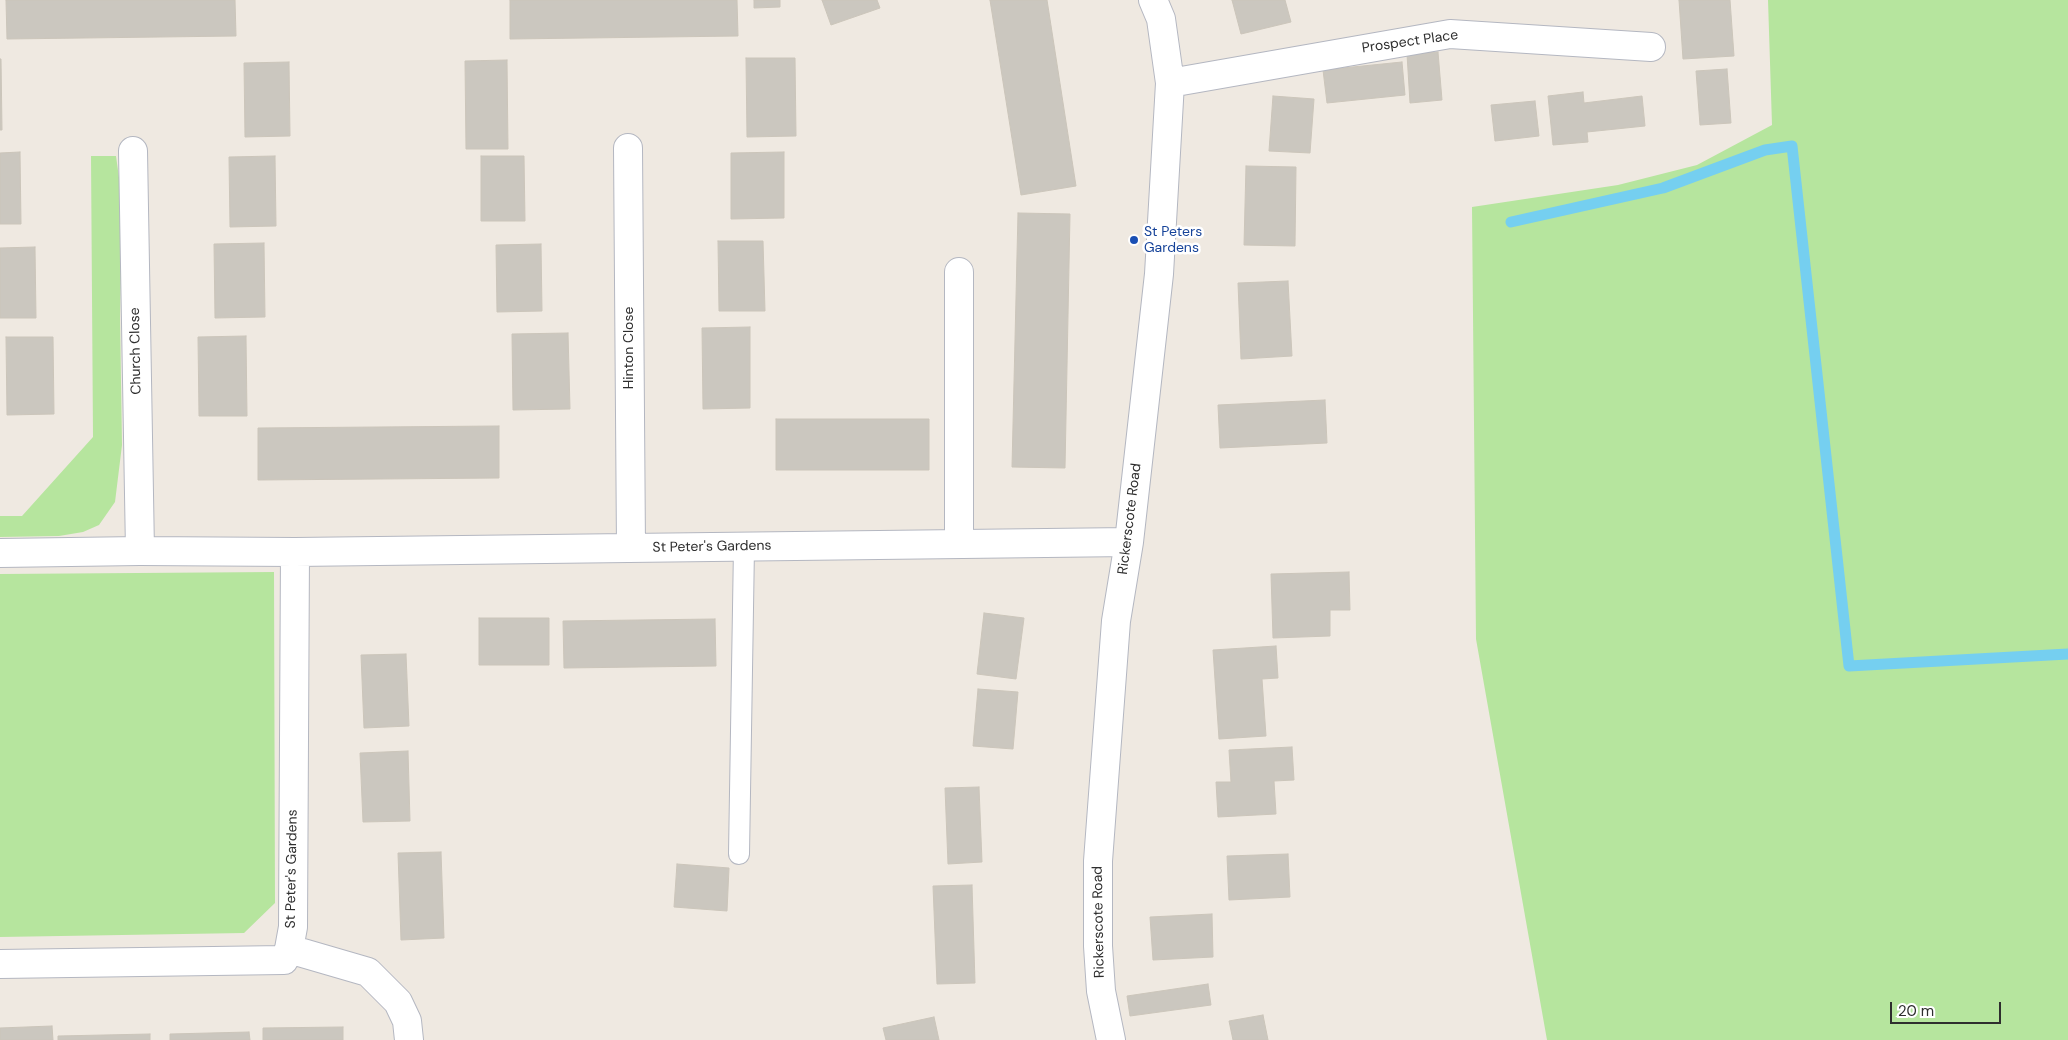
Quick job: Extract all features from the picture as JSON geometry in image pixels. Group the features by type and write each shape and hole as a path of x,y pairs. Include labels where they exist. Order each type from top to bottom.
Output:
{"street":[{"name":"Rickerscote Road","path":"1111,1040 1101,991 1098,946 1098,861 1116,621 1129,542 1159,274 1170,83 1161,19 1153,0"},
{"name":"Prospect Place","path":"1170,83 1450,34 1651,47"},
{"name":"Hinton Close","path":"628,148 631,548"},
{"name":"Church Close","path":"133,151 140,551"},
{"path":"959,272 959,544"},
{"name":"St Peter's Gardens","path":"0,553 140,551 295,552 1129,542"},
{"name":"St Peter's Gardens","path":"0,964 284,960 289,949 293,927 295,552"},
{"path":"289,949 368,972 398,1002 407,1021 409,1040"}],"lane":[{"path":"739,854 744,547"}],"green space":[{"path":"1768,0 2068,0 2068,1040 1547,1040 1476,639 1472,207 1618,185 1697,165 1772,125"},
{"path":"91,156 116,156 122,199 120,318 122,445 115,502 99,525 83,532 59,536 0,537 0,516 22,516 93,437"},
{"path":"274,572 275,903 244,933 0,937 0,574"}],"building":[{"path":"6,0 235,0 236,36 7,39"},
{"path":"510,0 737,0 738,36 510,39"},
{"path":"754,0 780,0 780,7 754,8"},
{"path":"822,0 877,0 880,8 831,25"},
{"path":"990,0 1047,0 1076,186 1021,195"},
{"path":"1232,0 1285,0 1291,22 1241,34"},
{"path":"1679,0 1730,0 1734,56 1683,59"},
{"path":"1438,52 1442,100 1410,103 1407,54"},
{"path":"746,58 795,58 796,136 747,137"},
{"path":"1,59 2,130 0,130"},
{"path":"507,60 508,149 466,149 465,61"},
{"path":"289,62 290,136 245,137 244,63"},
{"path":"1402,62 1405,95 1327,103 1323,70"},
{"path":"1727,69 1731,123 1700,125 1696,71"},
{"path":"1583,92 1584,103 1642,96 1645,126 1587,132 1588,142 1553,145 1548,96"},
{"path":"1273,96 1314,99 1310,153 1269,151"},
{"path":"1535,101 1539,136 1495,141 1491,105"},
{"path":"20,152 21,224 0,224 0,153"},
{"path":"784,152 784,218 731,219 731,153"},
{"path":"275,156 276,226 230,227 229,157"},
{"path":"481,156 524,156 525,221 481,221"},
{"path":"1246,166 1296,167 1295,246 1244,245"},
{"path":"1018,213 1070,214 1065,468 1012,467"},
{"path":"718,241 763,241 765,311 719,311"},
{"path":"264,243 265,317 215,318 214,244"},
{"path":"541,244 542,311 497,312 496,245"},
{"path":"35,247 36,318 0,318 0,248"},
{"path":"1288,281 1292,356 1241,359 1238,283"},
{"path":"750,327 750,408 703,409 702,328"},
{"path":"568,333 570,409 513,410 512,334"},
{"path":"246,336 247,416 199,416 198,337"},
{"path":"6,337 53,337 54,414 7,415"},
{"path":"1325,400 1327,443 1220,448 1218,405"},
{"path":"776,419 929,419 929,470 776,470"},
{"path":"499,426 499,478 258,480 258,428"},
{"path":"1349,572 1350,610 1330,610 1330,636 1273,638 1271,574"},
{"path":"984,613 1024,618 1016,679 977,674"},
{"path":"479,618 549,618 549,665 479,665"},
{"path":"715,619 716,666 564,668 563,621"},
{"path":"1276,646 1278,678 1262,679 1266,736 1219,739 1213,650"},
{"path":"406,654 409,726 364,728 361,655"},
{"path":"978,689 1018,692 1013,749 973,746"},
{"path":"1292,747 1294,780 1274,781 1276,814 1218,817 1216,782 1231,782 1229,750"},
{"path":"408,751 410,821 363,822 360,753"},
{"path":"979,787 982,862 948,864 945,788"},
{"path":"441,852 444,938 401,940 398,853"},
{"path":"1288,854 1290,897 1229,900 1227,856"},
{"path":"677,864 729,868 727,911 674,907"},
{"path":"972,885 975,983 937,984 933,886"},
{"path":"1212,914 1213,957 1153,960 1150,917"},
{"path":"1208,984 1211,1005 1130,1016 1127,996"},
{"path":"1263,1015 1268,1040 1233,1040 1229,1021"},
{"path":"934,1017 939,1040 886,1040 883,1028"},
{"path":"52,1026 53,1040 0,1040 0,1028"},
{"path":"343,1027 343,1040 263,1040 263,1028"},
{"path":"249,1032 250,1040 170,1040 170,1034"},
{"path":"150,1034 150,1040 58,1040 58,1036"}],"waterway":[{"path":"1511,222 1663,188 1765,150 1792,146 1849,666 2068,654"}],"place":[{"name":"St Peters Gardens","path":"1134,240"}]}
